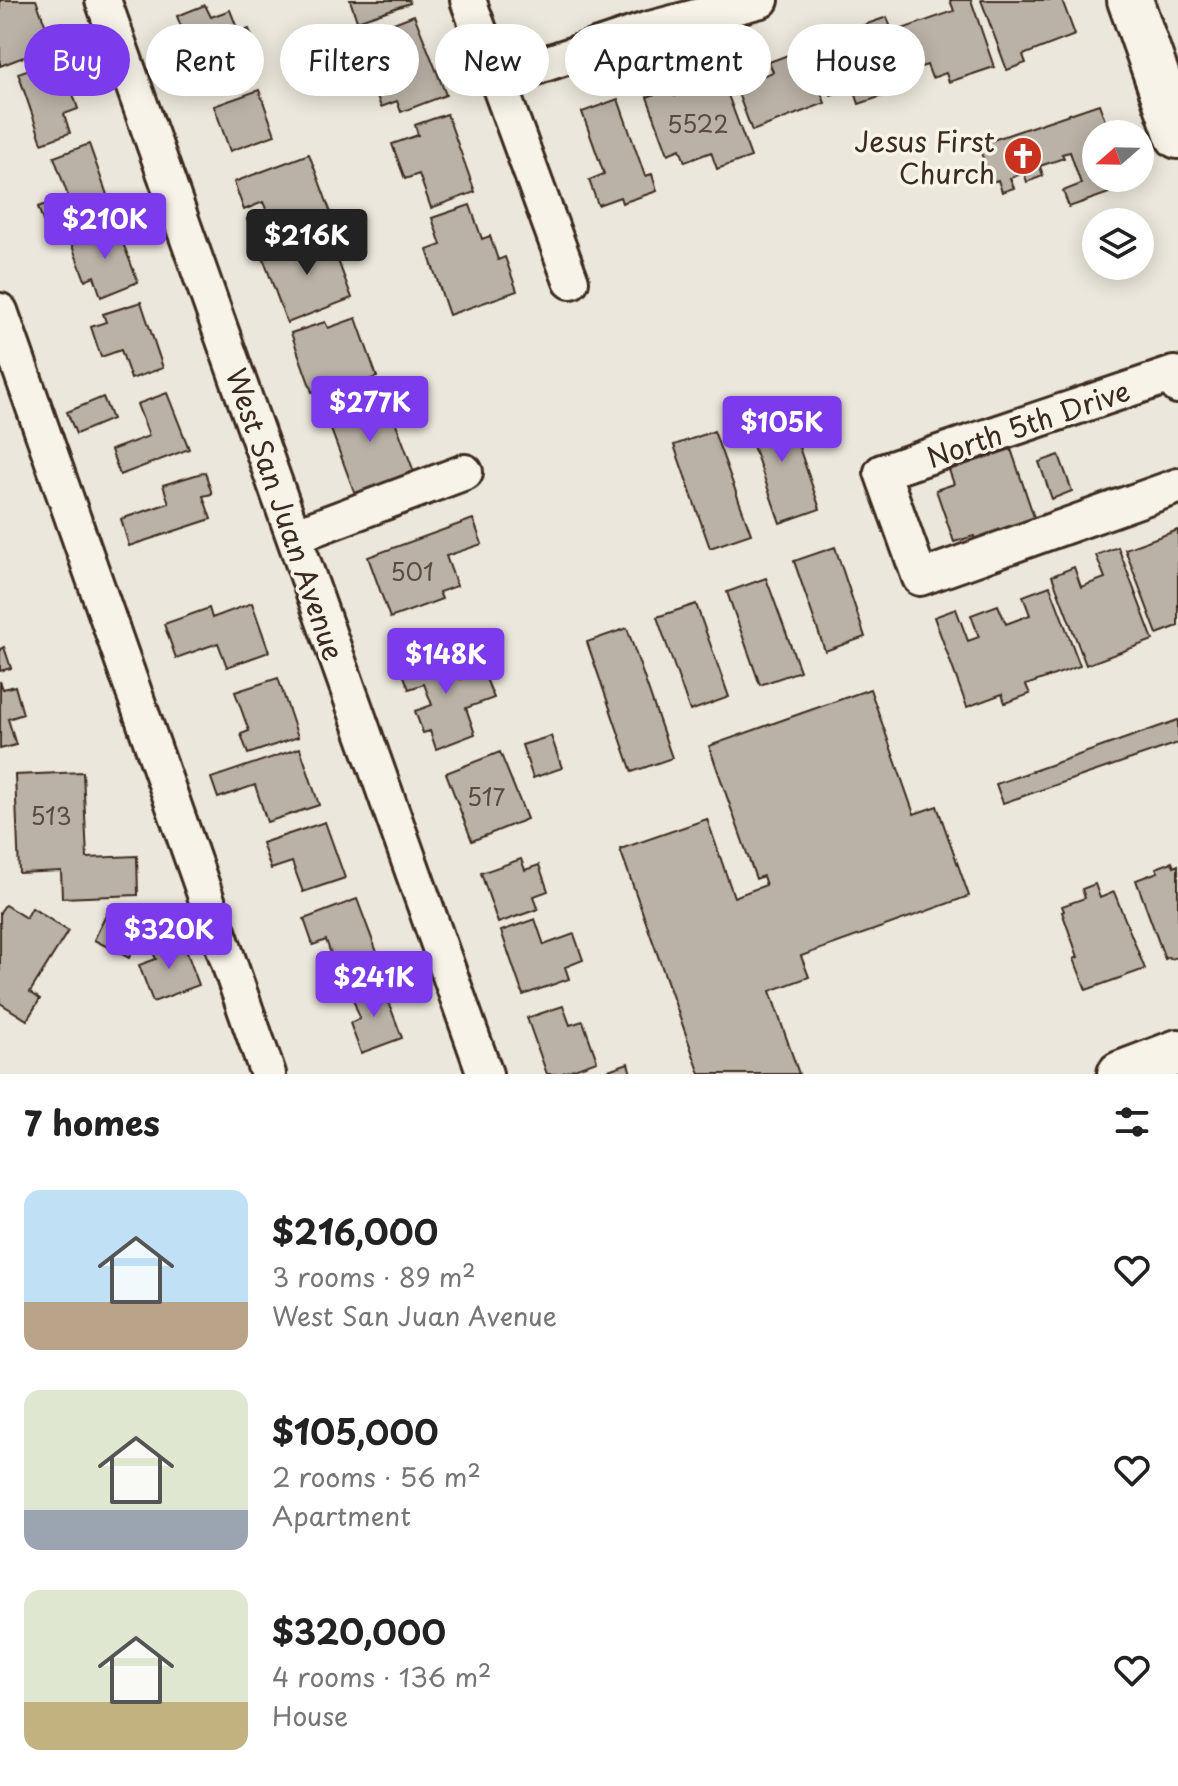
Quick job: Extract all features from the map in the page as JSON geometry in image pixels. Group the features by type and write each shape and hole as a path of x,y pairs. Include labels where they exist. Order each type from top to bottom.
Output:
{"main road":[{"path":"1130,0 1178,136"},
{"path":"1120,1074 1178,1052"}],"street":[{"name":"West San Juan Avenue","path":"103,0 485,1074"},
{"path":"468,0 477,24"},
{"path":"549,63 646,30 761,0"},
{"path":"503,96 571,281"},
{"path":"0,311 268,1074"},
{"name":"North 5th Drive","path":"1176,380 882,472 920,578 1178,486"},
{"path":"294,536 465,472"}],"building":[{"path":"0,0 36,0 45,24 24,24 24,57 0,66"},
{"path":"350,0 409,0 410,3 357,21"},
{"path":"950,0 971,0 994,67 949,82 946,73 932,78 925,66 925,24 916,24 954,11"},
{"path":"981,0 1062,0 1075,35 1023,55 1026,63 1007,70"},
{"path":"205,5 211,17 230,10 235,24 180,24 177,16"},
{"path":"414,15 418,24 391,24"},
{"path":"887,17 890,24 867,24"},
{"path":"419,28 435,68 435,96 443,96 401,112 397,101 381,107 377,96 419,96"},
{"path":"787,55 787,96 822,96 825,103 752,131 739,96 771,96 771,61"},
{"path":"24,71 24,90 18,73"},
{"path":"26,96 74,96 78,109 64,114 70,133 42,143"},
{"path":"242,96 261,96 275,135 230,151 214,106"},
{"path":"728,96 751,157 717,169 711,152 685,162 680,149 668,154 647,97"},
{"path":"856,96 883,96 859,104"},
{"path":"618,99 645,176 652,174 657,191 622,203 620,197 598,205 589,180 604,174 582,112"},
{"name":"Jesus First Church","path":"1099,104 1105,120 1082,120 1082,192 1112,192 1069,207 1063,191 1081,184 1070,152 1062,154 1064,158 1040,166 1043,176 1027,182 1024,173 1010,178 1014,188 1002,192 998,180 992,182 978,145"},
{"path":"447,114 475,192 431,208 419,174 405,179 392,144 418,135 415,125"},
{"path":"89,144 112,209 47,232 38,207 68,196 54,157"},
{"path":"309,154 334,221 259,249 247,219 267,211 263,202 244,210 234,182"},
{"path":"470,205 482,239 490,236 498,260 505,257 517,291 449,315 427,250 441,245 432,218"},
{"path":"116,225 138,282 101,297 94,276 85,280 71,243"},
{"path":"327,231 352,298 287,323 262,255"},
{"path":"141,302 163,368 131,379 121,350 101,357 91,327 106,322 103,314"},
{"path":"356,318 377,377 343,389 340,382 312,392 291,333 325,322 328,328"},
{"path":"167,393 189,449 120,475 111,450 149,436 137,404"},
{"path":"385,394 414,472 355,494 326,416"},
{"path":"103,397 112,419 76,434 67,412"},
{"path":"785,406 820,509 780,523 744,420"},
{"path":"714,431 751,534 710,548 674,445"},
{"path":"1011,449 1038,529 978,549 974,536 954,542 936,490 954,484 949,470"},
{"path":"1059,455 1072,491 1052,499 1039,462"},
{"path":"205,472 212,494 203,496 211,519 129,546 121,519 169,503 163,485"},
{"path":"473,519 482,544 446,556 457,586 439,592 442,599 390,618 368,557"},
{"path":"1178,530 1178,626 1157,634 1125,549"},
{"path":"835,547 865,637 825,651 794,561"},
{"path":"1118,547 1153,640 1086,665 1052,576 1074,567 1081,587 1105,578 1096,555"},
{"path":"766,578 800,671 760,685 727,592"},
{"path":"1050,586 1080,666 1026,685 1030,694 1005,703 1002,694 967,707 934,617 956,609 968,641 979,637 971,615 998,605 1006,624 1030,615 1023,596"},
{"path":"252,603 269,652 227,667 218,643 176,658 164,624 209,608 212,618"},
{"path":"696,604 729,697 690,711 657,617"},
{"path":"627,628 672,758 632,772 587,642"},
{"path":"4,647 11,668 0,671 0,649"},
{"path":"449,648 461,679 483,671 494,698 466,708 475,734 436,749 430,731 423,733 415,711 432,705 424,684 409,689 400,666"},
{"path":"278,678 298,737 248,754 241,734 249,731 235,692"},
{"path":"0,681 3,689 15,686 23,714 8,719 16,745 0,749"},
{"path":"870,689 914,814 937,806 969,896 801,956 809,977 770,991 799,1074 700,1074 620,849 707,819 734,897 766,885 763,876 756,879 709,746"},
{"path":"1178,720 1178,743 1003,803 996,784"},
{"path":"551,736 562,768 533,778 522,745"},
{"path":"300,748 319,805 267,822 255,785 218,798 211,778"},
{"path":"500,752 527,819 472,841 446,773"},
{"path":"83,772 87,858 137,856 138,895 62,898 61,871 19,873 15,775"},
{"path":"325,822 345,878 303,892 292,862 271,869 262,843"},
{"path":"521,859 525,870 539,865 548,891 534,896 538,909 498,923 481,873"},
{"path":"1172,862 1174,867 1178,865 1178,957 1165,959 1136,880 1158,872 1156,868"},
{"path":"1095,884 1100,898 1114,892 1145,969 1086,990 1074,959 1078,957 1062,906 1085,898 1082,889"},
{"path":"357,899 381,963 340,979 326,940 313,945 304,919"},
{"path":"5,905 26,918 32,908 68,931 30,992 40,999 27,1020 0,1003 0,912"},
{"path":"107,913 143,931 129,958 94,940"},
{"path":"535,919 544,945 574,934 583,960 565,967 569,979 523,995 501,931"},
{"path":"182,939 199,985 153,1002 139,965 156,959 152,950"},
{"path":"381,982 402,1038 361,1053 350,1023 360,1019 351,993"},
{"path":"563,1006 570,1025 583,1021 597,1061 560,1074 547,1074 527,1018"},
{"path":"628,1063 631,1074 597,1074"}],"place":[{"name":"Jesus First Church","path":"1023,156"}]}
